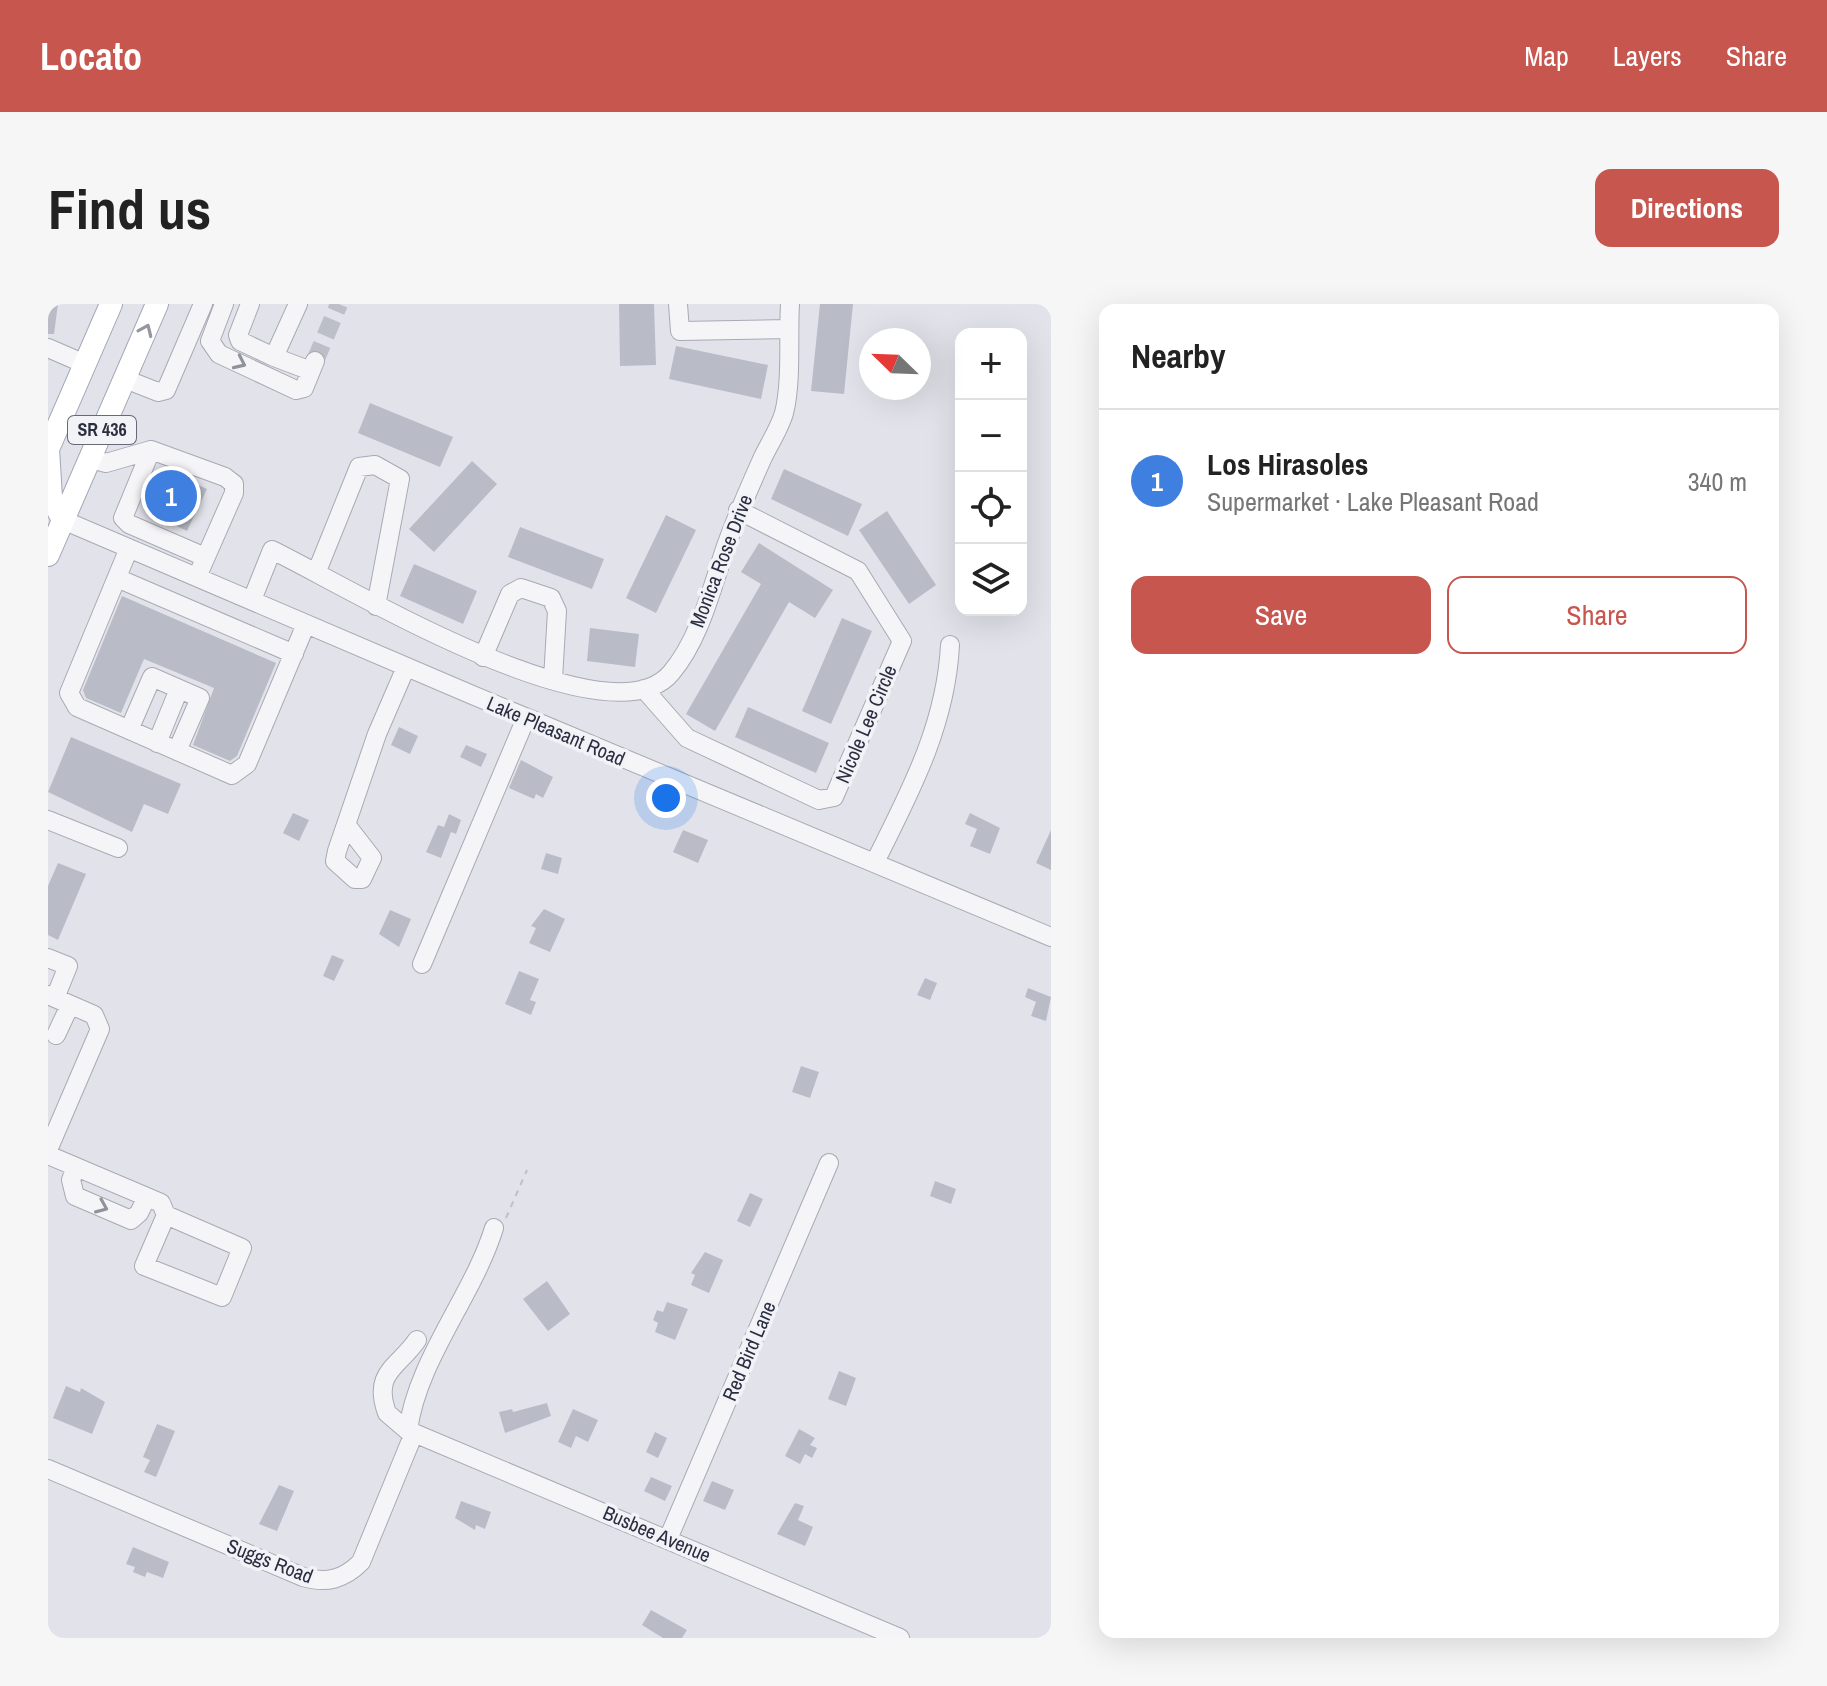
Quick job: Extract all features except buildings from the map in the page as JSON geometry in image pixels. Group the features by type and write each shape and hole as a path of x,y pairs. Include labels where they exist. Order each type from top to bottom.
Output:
{"main road":[{"name":"SR 436","path":"48,449 111,304"},
{"name":"SR 436","path":"48,555 157,304"},
{"path":"48,449 51,497 63,520"}],"street":[{"path":"125,379 158,392 166,390 203,304"},
{"path":"224,304 210,341 219,354 296,390 304,388 313,366 274,357 240,341 238,335 250,304"},
{"path":"274,357 298,304"},
{"path":"678,304 680,331 788,329"},
{"name":"Monica Rose Drive","path":"644,689 670,675 698,627 738,510 784,412 790,304"},
{"path":"48,348 85,364"},
{"path":"90,459 106,463 151,450 212,471 234,484 234,493 197,577"},
{"path":"151,450 123,510 123,518 129,524 205,557"},
{"path":"317,571 359,467 375,465 400,479 376,606"},
{"name":"Nicole Lee Circle","path":"644,689 687,738 819,800 834,797 902,641 858,571 738,510"},
{"name":"Lake Pleasant Road","path":"63,520 1051,937"},
{"path":"129,548 69,693 77,707 157,743 232,775 247,764 306,624"},
{"path":"252,600 272,550 317,571 376,606 483,657 615,695 644,689"},
{"path":"117,578 294,654"},
{"path":"483,657 510,594 521,588 551,598 557,611 553,679"},
{"path":"875,862 935,735 947,687 950,645"},
{"path":"348,827 377,734 406,667"},
{"path":"129,730 152,677 200,698 177,751"},
{"path":"157,743 179,689"},
{"path":"422,964 526,718"},
{"path":"48,820 118,848"},
{"path":"48,958 68,966 48,1053"},
{"path":"58,1000 94,1015 100,1029 48,1152 161,1203 166,1215 242,1248 222,1297 144,1266 166,1215"},
{"name":"Red Bird Lane","path":"668,1539 829,1163"},
{"path":"76,1167 71,1180 75,1196 131,1220 139,1213 147,1197"},
{"name":"Suggs Road","path":"48,1469 303,1577 317,1581 335,1580 349,1574 361,1562 411,1433 421,1387 494,1228"},
{"path":"411,1433 387,1413 384,1388 386,1372 417,1340"},
{"name":"Busbee Avenue","path":"411,1433 900,1638"}],"tunnel":[{"path":"315,361 339,304"}],"place":[{"name":"Los Hirasoles","path":"171,496"}]}
